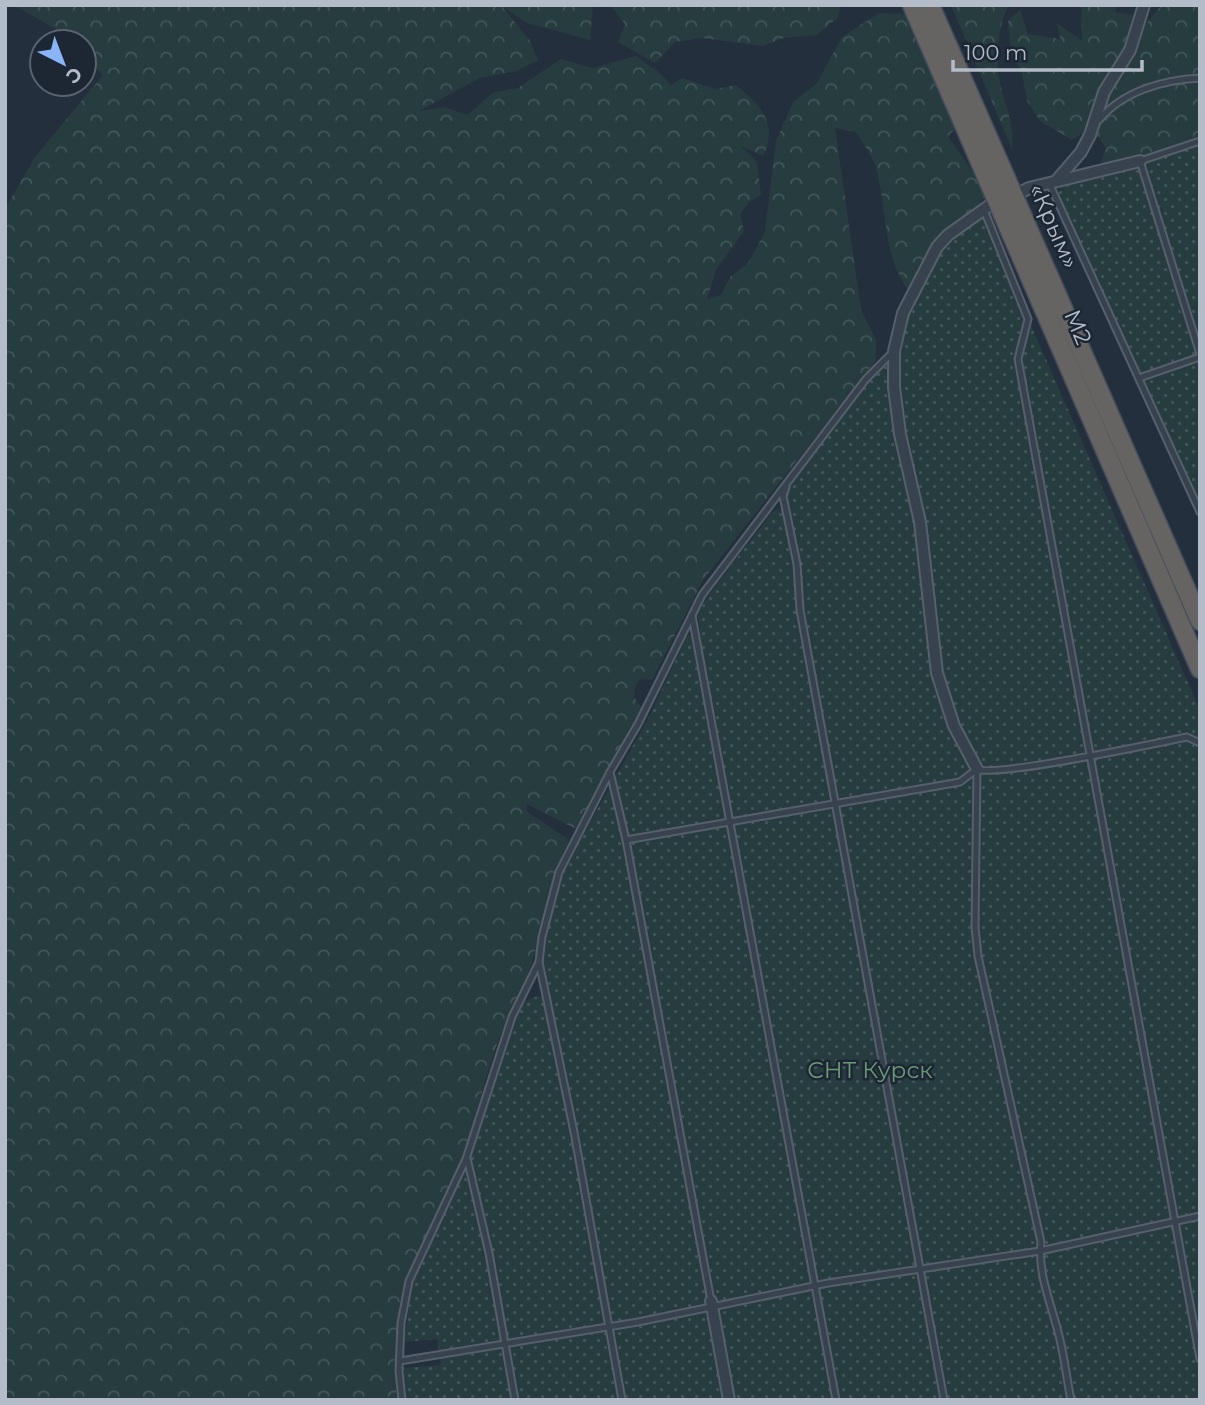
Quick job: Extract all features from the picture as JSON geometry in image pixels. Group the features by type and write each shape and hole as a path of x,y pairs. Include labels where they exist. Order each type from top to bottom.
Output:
{"highway":[{"name":"М2","path":"912,5 1200,669"},
{"name":"«Крым»","path":"930,5 998,202 1200,621"}],"street":[{"path":"1052,182 1081,152 1104,92 1130,50 1144,5"},
{"path":"977,769 954,726 937,673 920,522 900,434 894,387 894,351 903,313 937,247 948,235 998,202 1052,182 1140,161"},
{"path":"712,1304 729,1400"}],"lane":[{"path":"1092,128 1128,97 1152,86 1200,78"},
{"path":"1139,378 1200,356 1140,161 1200,141"},
{"path":"1052,182 1200,512"},
{"path":"998,202 1028,319 1018,359 1177,1220 1177,1235 1200,1359"},
{"path":"622,1400 574,1132 539,962 541,937 559,872 638,724 702,595 872,372 894,351"},
{"path":"788,482 783,496 797,564 800,610 943,1400"},
{"path":"692,617 836,1400"},
{"path":"626,840 834,802 875,799 923,787 960,782 977,769 994,772 1187,737 1200,743"},
{"path":"977,769 975,927 978,956 1041,1242 1042,1280 1057,1328 1071,1400"},
{"path":"610,772 626,840 684,1139 712,1304"},
{"path":"402,1400 401,1323 410,1281 467,1158 512,1017 539,962"},
{"path":"467,1158 489,1253 515,1400"},
{"path":"400,1361 638,1322 712,1304 816,1286 1040,1251 1200,1216"}],"green space":[{"path":"13,5 593,5 590,40 527,23 502,6 530,41 538,60 517,71 480,78 419,111 444,107 467,115 494,92 518,88 561,59 593,68 636,56 660,73 671,85 682,78 715,89 735,85 759,107 768,125 769,135 763,156 741,146 757,162 761,195 749,202 740,214 744,231 716,270 707,299 721,295 730,277 748,263 765,232 776,141 793,102 817,83 842,37 879,13 905,14 921,40 958,126 948,136 987,193 938,241 908,290 893,260 873,161 856,132 835,128 861,310 876,340 876,360 703,580 652,680 640,679 635,687 634,697 642,708 576,829 527,804 526,811 569,840 556,874 527,977 499,1040 463,1153 411,1279 397,1335 397,1400 5,1400 5,209 35,157 84,98 98,98 98,81 103,75 98,70 98,28 54,28"},
{"path":"610,5 841,5 837,18 817,35 784,38 763,46 702,38 675,42 655,63 618,42 625,24"},
{"path":"951,5 1009,5 1001,25 998,59 1000,81 1011,127 1012,149"},
{"path":"1081,5 1117,5 1115,12 1133,15 1130,28 1143,27 1162,5 1200,5 1200,137 1105,167 1101,161 1106,149 1099,137 1085,131 1072,140 1040,121 1027,101 1022,72 1011,53 1008,21 1020,10 1028,34 1060,39 1057,23 1082,41"},
{"path":"1200,137 1200,505 1105,303 1058,193 1067,176"},
{"name":"СНТ Курск","path":"982,214 1200,710 1200,1400 407,1400 403,1368 441,1365 437,1339 404,1342 412,1285 472,1154 485,1107 522,1003 534,997 548,995 543,959 544,941 564,869 649,717 687,636 700,631 697,614 707,597 774,510 788,507 786,495 789,487 865,386 897,353 903,324 941,248"}]}
